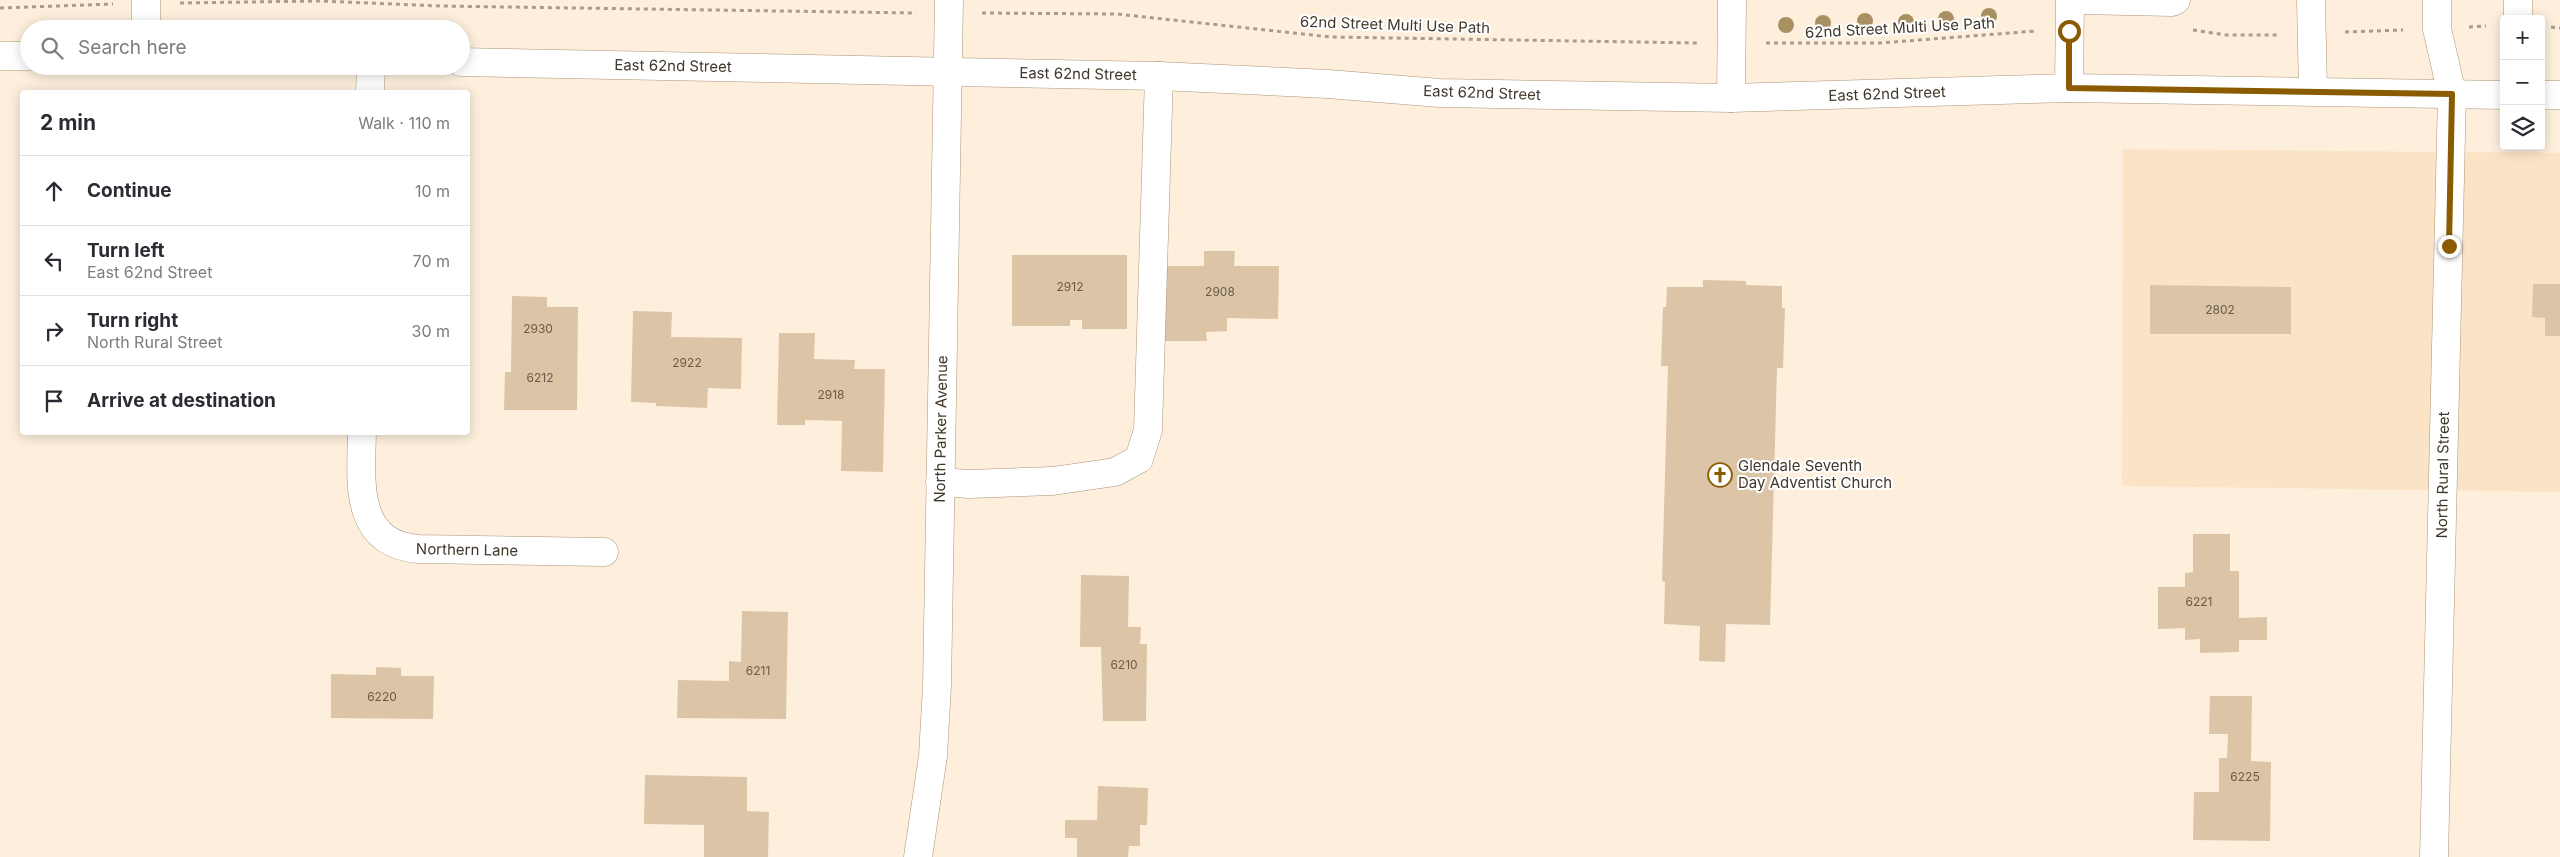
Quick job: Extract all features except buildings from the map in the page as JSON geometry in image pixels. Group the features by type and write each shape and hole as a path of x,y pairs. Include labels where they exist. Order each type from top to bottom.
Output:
{"street":[{"name":"North Parker Avenue","path":"918,857 924,826 935,720 949,0"},
{"path":"1731,98 1732,0"},
{"path":"2069,88 2070,0"},
{"path":"2080,0 2172,2 2176,0"},
{"path":"2312,0 2313,92"},
{"name":"North Rural Street","path":"2434,857 2452,94 2437,28 2437,0"},
{"path":"2518,0 2518,15"},
{"path":"150,20 158,1"},
{"path":"0,56 20,56"},
{"name":"East 62nd Street","path":"470,62 1159,76 1328,84 1440,93 1731,98 2069,88 2500,95"},
{"path":"370,90 371,75"},
{"path":"940,482 969,484 1053,481 1115,472 1139,459 1148,430 1159,76"},
{"path":"2545,95 2560,96"},
{"name":"Northern Lane","path":"362,435 361,489 363,506 375,528 399,546 419,549 604,552"}],"path":[{"path":"158,1 319,2 440,6 925,13"},
{"path":"0,8 117,4"},
{"name":"62nd Street Multi Use Path","path":"976,14 1117,14 1331,37 1704,43"},
{"name":"62nd Street Multi Use Path","path":"1765,44 1880,43 2036,32"}],"shaded area":[{"path":"2123,149 2560,153 2560,492 2122,486"}],"place":[{"name":"Glendale Seventh Day Adventist Church","path":"1720,475"}],"route":[{"path":"2069,31 2069,88 2452,94 2449,246"}]}
